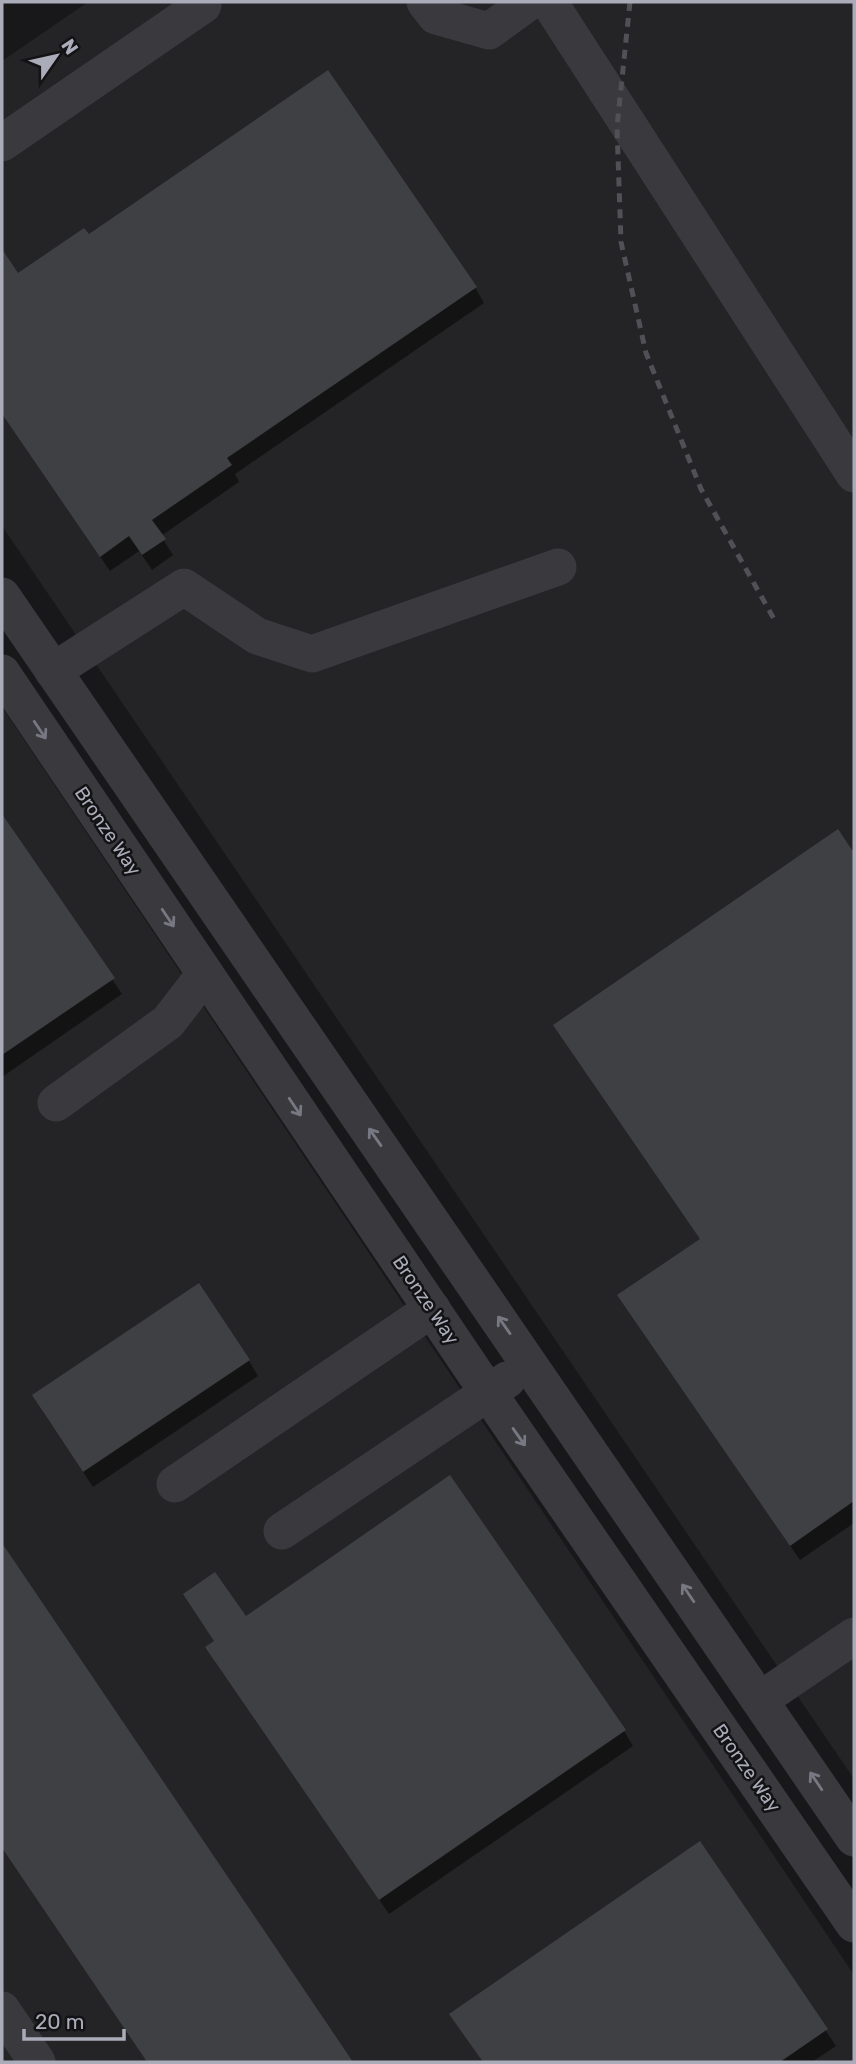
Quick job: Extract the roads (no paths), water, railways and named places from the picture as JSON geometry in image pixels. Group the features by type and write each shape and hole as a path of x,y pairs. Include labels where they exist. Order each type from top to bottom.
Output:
{"street":[{"path":"2,143 203,5 201,2"},
{"path":"425,2 436,16 489,31 526,4 854,474"},
{"path":"3,676 47,662 184,587 257,636 312,654 558,567"},
{"path":"2,596 854,1838"},
{"name":"Bronze Way","path":"3,676 487,1391 854,1924"},
{"path":"57,1103 168,1022 205,974"},
{"path":"175,1484 432,1309"},
{"path":"282,1531 487,1391 531,1365"},
{"path":"760,1700 854,1636"},
{"path":"2,2010 37,2062"}],"railway":[{"path":"630,2 617,127 621,242 646,353 701,489 774,619"}]}
